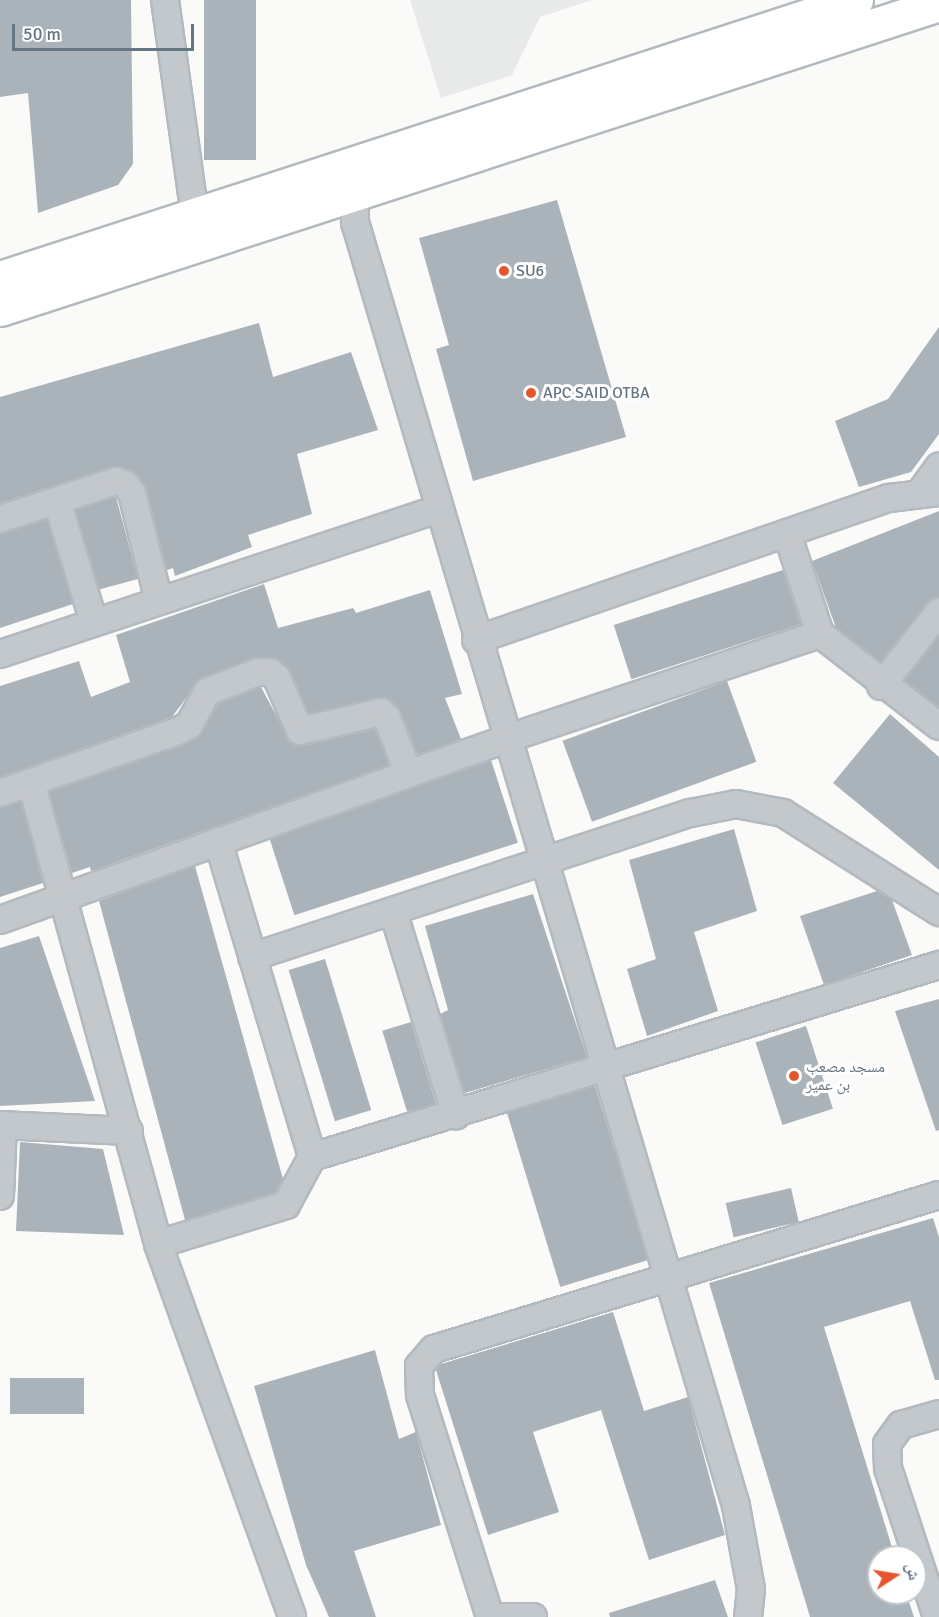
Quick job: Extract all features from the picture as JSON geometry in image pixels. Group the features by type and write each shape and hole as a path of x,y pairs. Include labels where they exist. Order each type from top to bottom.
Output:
{"main road":[{"path":"0,309 345,190 856,0"},
{"path":"0,278 195,215 345,190 939,4"}],"street":[{"path":"165,0 195,215"},
{"path":"345,190 476,640 736,1506 751,1589 748,1617"},
{"path":"476,640 787,533 930,491 939,467"},
{"path":"0,519 116,482 125,484 132,493 159,601"},
{"path":"57,501 94,623"},
{"path":"0,654 438,509"},
{"path":"787,533 820,634 881,686 939,726"},
{"path":"881,686 939,612"},
{"path":"0,920 506,739 820,634"},
{"path":"0,793 178,731 189,725 207,692 270,672 300,730 381,712 387,718 409,774"},
{"path":"31,782 66,895 158,1244 292,1617"},
{"path":"252,957 691,813 736,804 783,813 939,912"},
{"path":"158,1244 286,1205 312,1157 218,841"},
{"path":"393,911 456,1116"},
{"path":"312,1157 456,1116 939,965"},
{"path":"0,1196 1,1125 129,1131"},
{"path":"490,1617 420,1395 419,1366 434,1349 939,1195"},
{"path":"937,1617 888,1468 887,1444 901,1425 939,1414"},
{"path":"504,1617 533,1617"}],"shaded area":[{"path":"410,0 592,0 540,17 512,75 441,98"}],"building":[{"path":"0,0 131,0 133,164 118,185 38,213 28,93 0,97"},
{"path":"204,0 256,0 256,160 204,160"},
{"path":"557,200 626,437 473,481 436,349 449,345 419,238"},
{"path":"259,323 273,377 351,352 378,430 297,454 312,514 248,535 252,547 175,576 173,568 167,570 146,489 130,470 111,467 0,503 0,397"},
{"path":"939,327 939,434 911,472 859,487 835,421 888,399"},
{"path":"116,497 138,579 96,590 74,508"},
{"path":"939,511 939,597 927,603 881,662 836,628 812,561"},
{"path":"47,519 73,604 0,628 0,534"},
{"path":"783,570 801,624 631,679 614,625"},
{"path":"264,584 278,628 353,608 356,613 430,590 462,694 445,698 461,739 418,755 401,712 385,697 309,714 287,667 271,657 258,657 201,678 172,717 0,777 0,686 79,661 91,697 130,682 116,635"},
{"path":"939,636 939,707 904,680"},
{"path":"727,681 756,762 592,822 563,741"},
{"path":"261,687 291,743 303,746 375,729 389,765 91,871 90,867 72,873 49,792 185,744 202,733 218,704"},
{"path":"890,714 939,757 939,870 833,783"},
{"path":"491,760 518,843 294,915 268,833"},
{"path":"21,802 43,883 0,897 0,808"},
{"path":"734,829 757,911 694,932 718,1011 647,1036 627,969 656,959 629,860"},
{"path":"195,866 283,1179 276,1192 185,1220 99,901"},
{"path":"877,891 892,900 912,955 824,985 800,916"},
{"path":"533,894 587,1057 465,1093 440,1014 448,1010 425,926"},
{"path":"39,936 95,1101 0,1106 0,948"},
{"path":"325,959 371,1110 335,1121 289,970"},
{"path":"939,999 939,1130 936,1131 895,1011"},
{"path":"411,1022 436,1103 407,1112 382,1031"},
{"name":"مسجد مصعب بن عمير","path":"806,1026 833,1109 782,1125 756,1042"},
{"path":"595,1086 648,1260 560,1287 507,1113"},
{"path":"20,1142 103,1149 124,1235 16,1231"},
{"path":"791,1188 799,1222 734,1237 726,1203"},
{"path":"933,1218 939,1237 939,1380 935,1380 910,1301 824,1327 891,1545 867,1545 867,1605 910,1605 914,1617 810,1617 709,1283"},
{"path":"613,1312 644,1411 688,1397 725,1535 649,1560 601,1410 533,1432 559,1512 488,1535 436,1370 441,1364"},
{"path":"375,1350 399,1439 416,1432 441,1525 354,1551 376,1617 329,1617 306,1565 254,1386"},
{"path":"10,1378 84,1378 84,1414 10,1414"},
{"path":"715,1580 728,1617 610,1617 609,1613"}],"place":[{"name":"SU6","path":"504,271"},
{"name":"APC SAID OTBA","path":"531,393"},
{"name":"مسجد مصعب بن عمير","path":"794,1076"}]}
